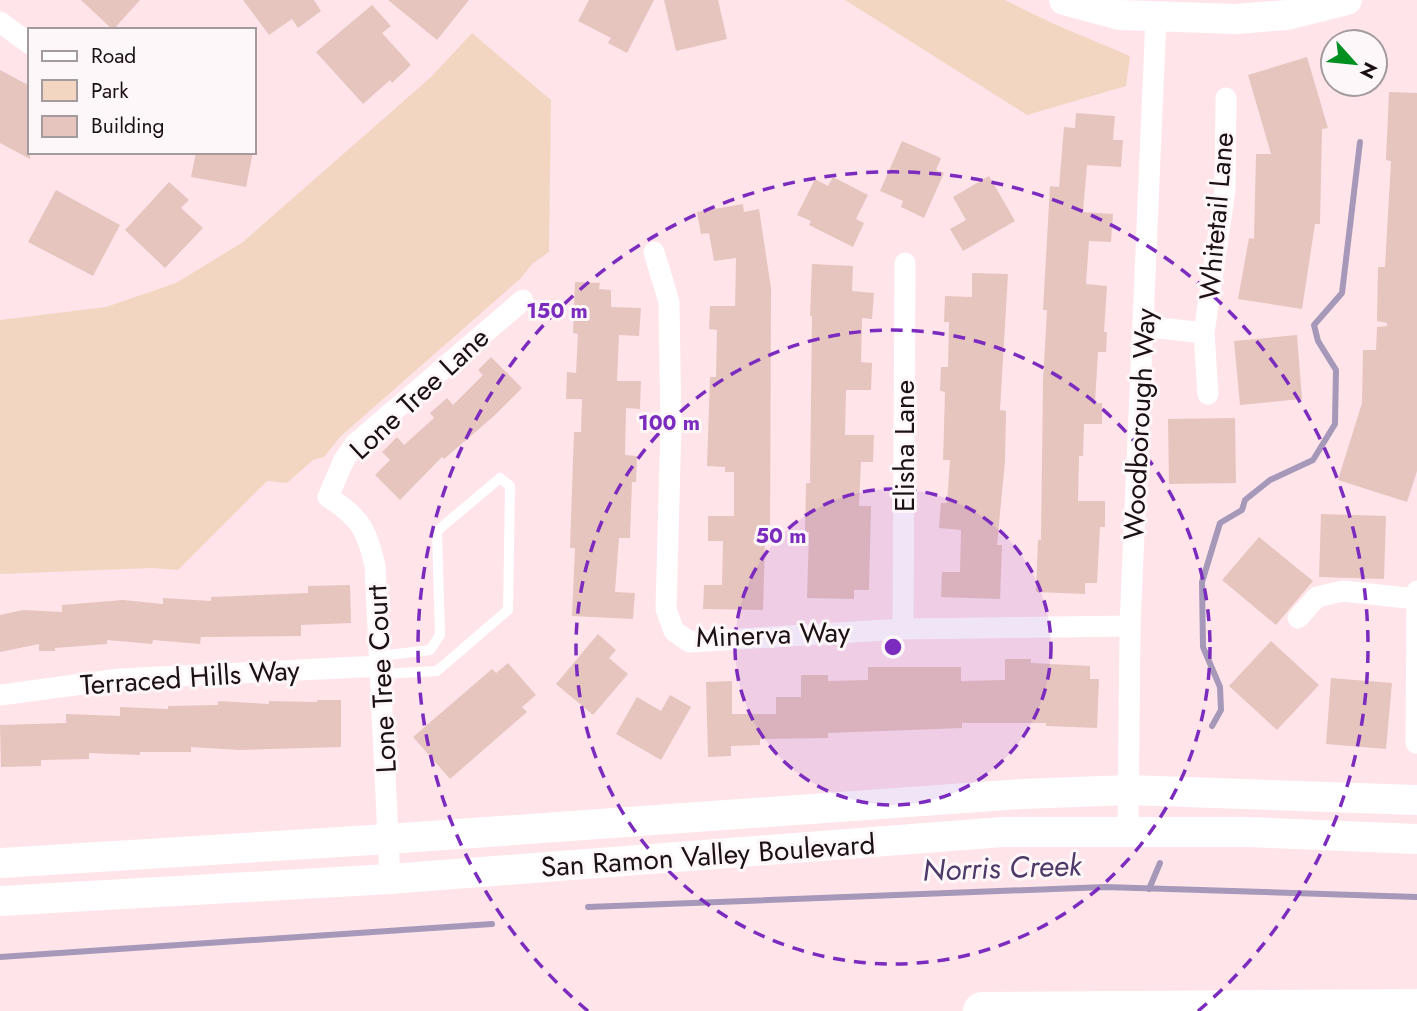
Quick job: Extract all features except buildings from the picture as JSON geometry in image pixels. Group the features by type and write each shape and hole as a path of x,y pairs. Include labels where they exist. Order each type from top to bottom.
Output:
{"highway":[{"path":"982,1011 1417,1008"}],"main road":[{"path":"1065,0 1119,15 1235,19 1287,15 1347,0"},
{"name":"San Ramon Valley Boulevard","path":"0,863 388,839 935,799 1129,790 1417,800"},
{"name":"San Ramon Valley Boulevard","path":"0,901 390,879 1003,832 1247,832 1417,839"}],"street":[{"name":"Woodborough Way","path":"1128,830 1130,626 1156,17"},
{"path":"0,22 28,43"},
{"name":"Whitetail Lane","path":"1208,394 1204,333 1225,190 1226,98"},
{"name":"Minerva Way","path":"654,252 669,302 671,426 666,609 674,631 690,642 904,629 1130,626"},
{"name":"Elisha Lane","path":"904,629 905,262"},
{"name":"Lone Tree Lane","path":"328,497 344,460 355,444 523,300"},
{"name":"Whitetail Lane","path":"1143,326 1204,333"},
{"name":"Lone Tree Court","path":"328,497 357,519 369,538 375,566 390,879"},
{"path":"1298,618 1317,597 1343,591 1416,595 1416,743"},
{"name":"Terraced Hills Way","path":"0,695 120,679 380,665"}],"lane":[{"path":"500,478 510,486 508,610 436,671 403,673 380,665 405,653 429,650 440,635 437,531 500,478"}],"green space":[{"path":"845,0 1005,0 1130,56 1126,86 1027,115"},
{"path":"472,33 551,100 549,252 532,264 521,278 341,436 324,457 313,460 287,483 267,481 178,570 152,568 0,574 0,320 106,307 176,283 243,242 431,77"}],"waterway":[{"path":"1212,726 1221,710 1220,687 1203,647 1202,582 1220,523 1242,510 1245,500 1270,480 1313,460 1335,424 1336,370 1318,341 1314,325 1342,293 1360,142"},
{"path":"1149,889 1160,863"},
{"name":"Norris Creek","path":"588,907 1105,887 1417,897"},
{"path":"0,957 492,924"}]}
